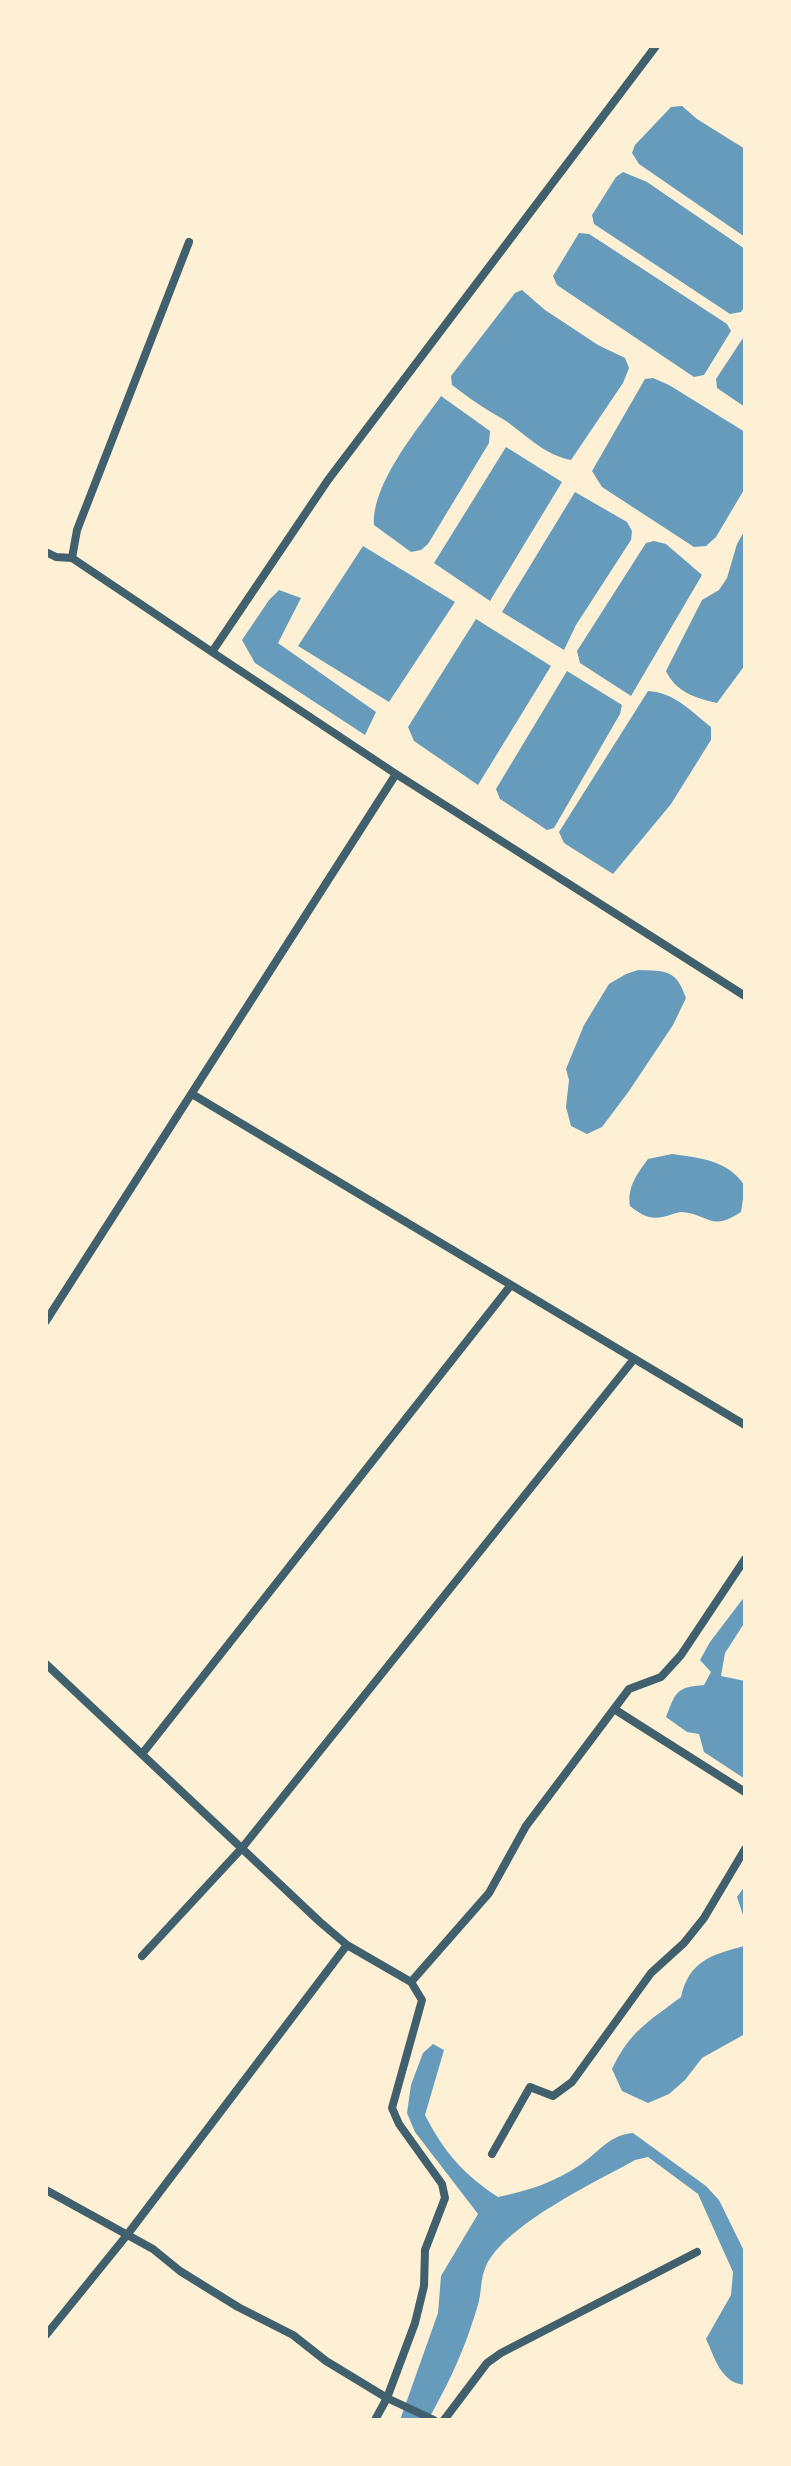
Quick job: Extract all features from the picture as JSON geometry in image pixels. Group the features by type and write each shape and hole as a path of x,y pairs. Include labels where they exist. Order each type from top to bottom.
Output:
{"street":[{"path":"208,650 328,480 656,46"},
{"path":"72,558 77,530 189,242"},
{"path":"46,552 56,557 72,558 396,774 745,996"},
{"path":"46,1321 396,774"},
{"path":"192,1094 745,1425"},
{"path":"142,1754 511,1285"},
{"path":"142,1956 242,1848 634,1359"},
{"path":"411,1982 489,1893 526,1826 629,1689 661,1677 681,1655 745,1559"},
{"path":"46,1664 347,1945 411,1982 422,2000 392,2108 399,2124 442,2184 445,2198 425,2250 424,2286 415,2323 387,2398 375,2420"},
{"path":"614,1709 745,1792"},
{"path":"492,2154 530,2087 553,2096 572,2082 651,1973 684,1943 704,1918 745,1849"},
{"path":"46,2335 127,2235 347,1945"},
{"path":"46,2190 153,2249 180,2271 238,2307 293,2335 326,2361 387,2398 433,2419"},
{"path":"444,2420 487,2363 501,2353 697,2252"}],"water":[{"path":"682,106 745,149 745,237 639,164 632,153 635,145 671,107"},
{"path":"623,172 647,182 745,249 745,306 741,312 730,314 594,224 592,215 616,177"},
{"path":"579,233 589,234 727,324 731,331 704,375 694,377 557,285 553,276"},
{"path":"522,290 545,310 598,345 625,358 629,368 623,383 571,460 545,449 452,385 451,376 515,293"},
{"path":"745,335 745,407 717,388 716,379"},
{"path":"653,378 745,432 745,488 716,537 706,546 694,547 602,487 592,471 645,379"},
{"path":"441,396 490,431 489,443 428,544 421,550 411,552 374,525 375,509 388,474"},
{"path":"506,447 562,482 490,601 434,563"},
{"path":"575,492 627,522 632,531 631,540 576,625 564,650 502,612"},
{"path":"745,530 745,665 717,703 687,693 675,684 666,671 702,600 719,590 727,578 737,544"},
{"path":"646,543 666,544 702,575 631,696 580,663 577,651"},
{"path":"363,546 455,602 389,702 298,646"},
{"path":"279,590 301,598 278,643 376,712 365,735 255,663 242,640"},
{"path":"476,619 551,666 478,785 414,741 408,727"},
{"path":"567,671 622,705 620,714 554,828 547,830 500,799 496,789"},
{"path":"648,691 666,695 690,709 711,727 711,740 671,804 613,874 564,843 559,832"},
{"path":"638,970 669,974 678,982 686,998 673,1025 629,1091 602,1127 587,1134 571,1126 566,1107 569,1080 566,1069 584,1025 609,984"},
{"path":"672,1154 713,1162 738,1177 745,1186 741,1212 716,1222 682,1212 658,1218 648,1217 630,1206 631,1187 648,1159"},
{"path":"745,1596 745,1622 725,1653 721,1676 745,1681 745,1779 704,1752 699,1734 687,1732 666,1717 679,1692 704,1685 711,1672 700,1660"},
{"path":"745,1886 745,2034 702,2058 669,2094 648,2103 622,2091 612,2069 633,2036 681,1997 690,1975 703,1961 744,1946 744,1918 737,1897"},
{"path":"433,2044 444,2050 425,2115 456,2161 474,2180 498,2197 551,2181 580,2165 611,2141 633,2133 706,2186 719,2200 745,2253 745,2385 724,2375 706,2339 731,2295 733,2272 698,2194 648,2157 635,2160 553,2206 496,2250 484,2271 479,2303 462,2352 428,2420 400,2420 438,2313 441,2276 478,2214 415,2132 407,2113 411,2085 423,2053"}]}
